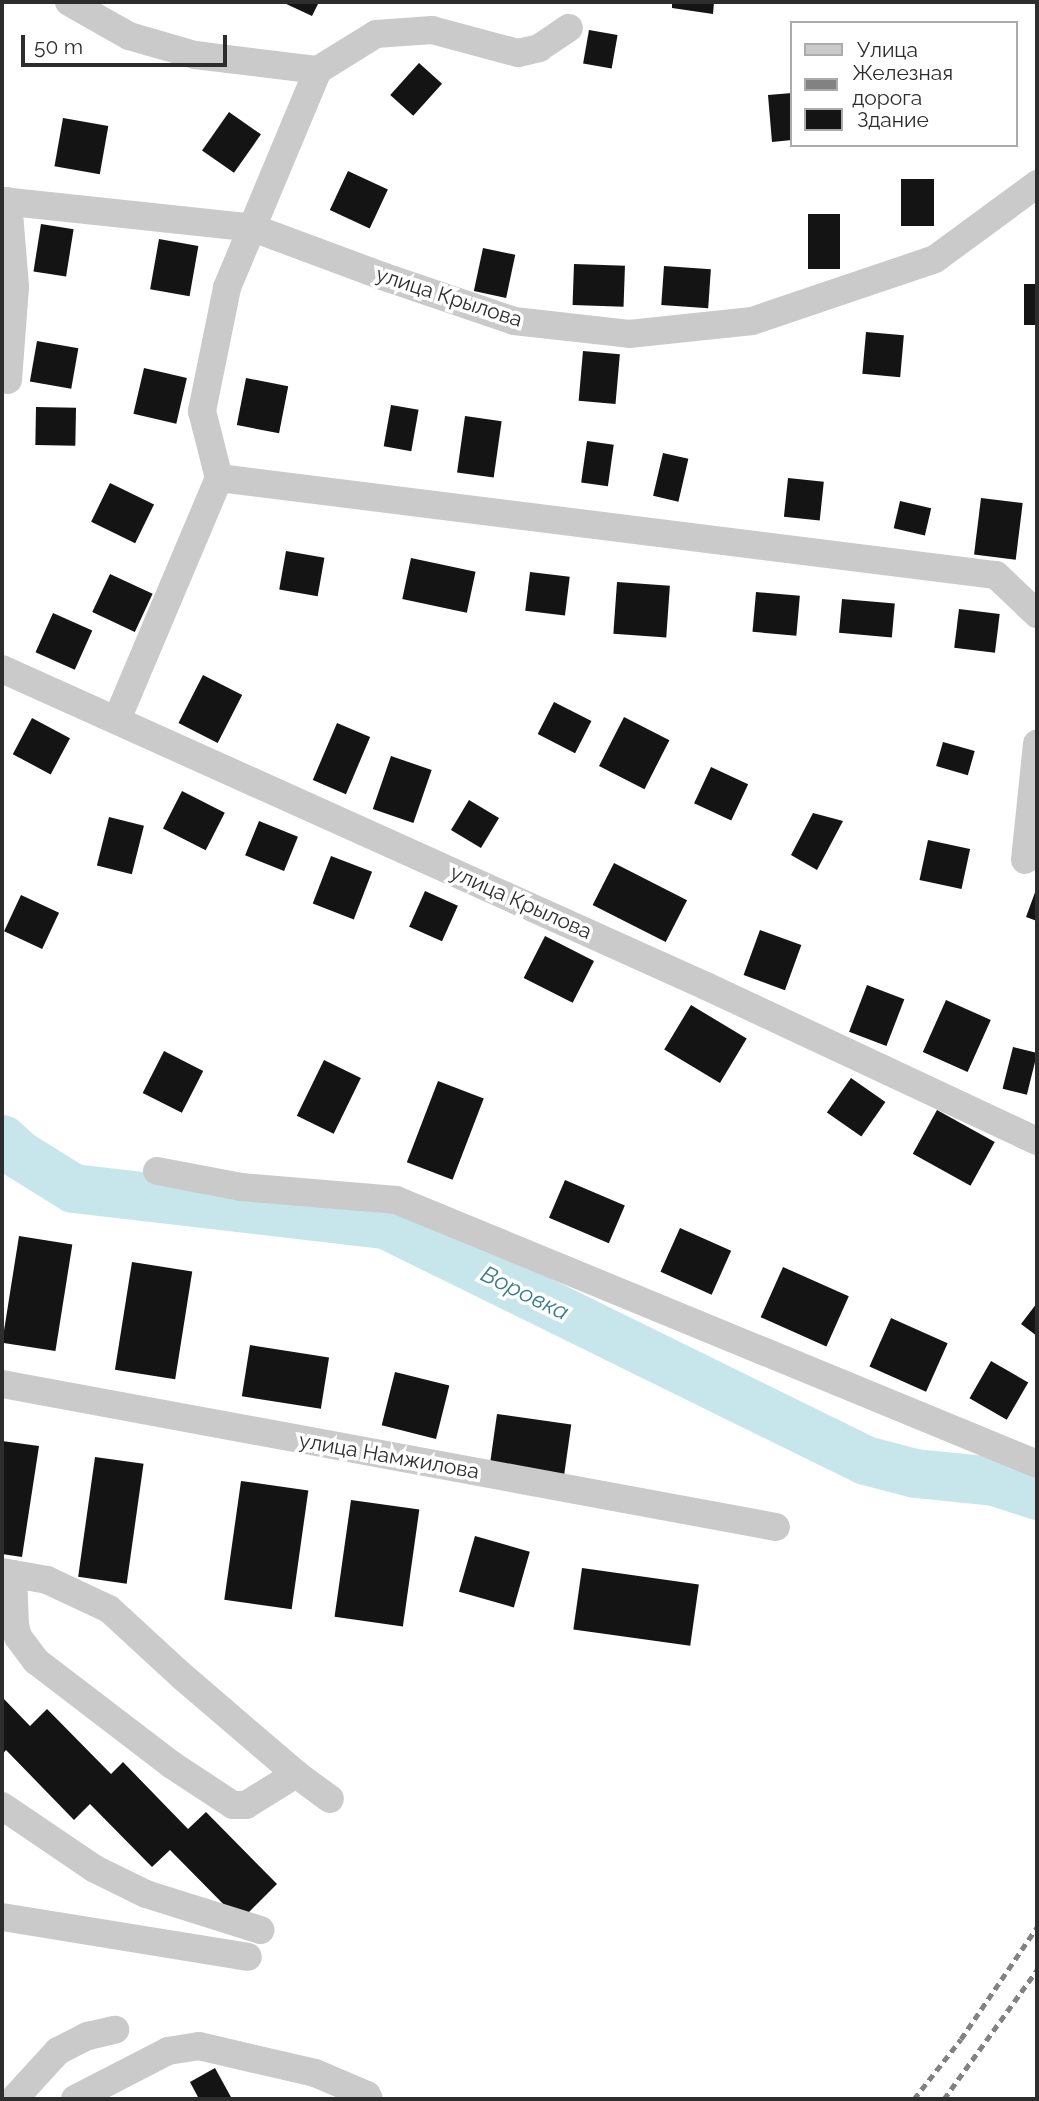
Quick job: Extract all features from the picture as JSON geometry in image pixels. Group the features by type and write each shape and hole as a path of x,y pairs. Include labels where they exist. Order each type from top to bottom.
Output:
{"street":[{"path":"69,2 129,36 195,55 318,70"},
{"path":"117,720 219,478 202,411 227,288 318,70 376,34 432,30 518,53 539,48 569,28"},
{"name":"улица Крылова","path":"5,201 253,228 513,321 629,334 752,321 935,259 1037,184"},
{"path":"5,201 15,286 8,380"},
{"path":"219,478 996,575 1037,614"},
{"name":"улица Крылова","path":"2,669 706,986 1037,1141"},
{"path":"1026,860 1037,744"},
{"path":"157,1171 242,1187 396,1200 1037,1464"},
{"name":"улица Намжилова","path":"2,1384 776,1527"},
{"path":"296,1774 246,1805 233,1805 172,1765 36,1661 19,1637 15,1625 7,1573 47,1580 109,1609 183,1677 296,1774 330,1799"},
{"path":"2,1806 95,1870 133,1888 260,1930"},
{"path":"2,1917 248,1957"},
{"path":"14,2099 58,2051 88,2036 116,2030"},
{"path":"75,2099 168,2051 199,2046 315,2073 367,2095 369,2099"}],"building":[{"path":"282,2 319,2 312,16"},
{"path":"672,2 714,2 713,14 672,8"},
{"path":"589,30 618,35 612,69 583,63"},
{"path":"419,63 442,84 413,116 390,95"},
{"path":"790,93 790,140 772,142 768,95"},
{"path":"229,112 261,134 234,173 202,151"},
{"path":"63,118 108,126 100,174 54,166"},
{"path":"348,171 388,190 370,229 330,210"},
{"path":"901,179 934,179 934,226 901,226"},
{"path":"808,214 840,214 840,269 808,269"},
{"path":"41,224 74,229 66,277 33,271"},
{"path":"159,239 198,246 190,296 150,289"},
{"path":"483,248 515,255 506,298 474,291"},
{"path":"574,264 625,266 624,307 573,305"},
{"path":"664,266 711,269 708,308 661,305"},
{"path":"1024,284 1037,284 1037,325 1024,325"},
{"path":"866,332 904,335 900,377 862,374"},
{"path":"37,341 78,348 71,389 30,381"},
{"path":"583,351 620,354 616,404 579,401"},
{"path":"144,368 187,378 176,424 133,414"},
{"path":"246,378 288,386 279,433 237,425"},
{"path":"391,405 419,410 411,451 384,446"},
{"path":"36,407 76,408 75,446 35,445"},
{"path":"465,416 502,421 494,478 457,472"},
{"path":"587,441 614,445 608,486 581,483"},
{"path":"663,453 688,459 678,502 653,496"},
{"path":"788,478 824,482 820,521 784,517"},
{"path":"110,483 154,504 135,543 91,522"},
{"path":"981,498 1023,503 1016,560 974,555"},
{"path":"900,501 931,508 925,535 894,528"},
{"path":"286,551 324,558 318,596 279,589"},
{"path":"411,558 476,572 467,613 402,599"},
{"path":"530,572 570,577 565,616 525,611"},
{"path":"110,574 153,594 135,632 92,612"},
{"path":"617,582 670,586 666,638 613,634"},
{"path":"756,592 800,596 796,636 753,632"},
{"path":"842,599 895,604 892,637 839,633"},
{"path":"959,609 1000,614 995,653 954,648"},
{"path":"53,613 92,630 75,670 36,652"},
{"path":"203,675 242,695 218,743 178,723"},
{"path":"554,702 591,721 575,753 538,734"},
{"path":"624,717 669,740 644,789 599,766"},
{"path":"32,718 70,738 51,774 13,754"},
{"path":"337,723 370,737 346,794 313,780"},
{"path":"943,742 975,751 968,775 936,766"},
{"path":"391,756 432,770 413,823 373,809"},
{"path":"711,767 748,784 731,821 694,803"},
{"path":"182,791 225,813 206,850 163,828"},
{"path":"469,800 499,818 481,848 451,830"},
{"path":"813,813 843,821 817,870 791,855"},
{"path":"109,817 144,826 132,874 97,866"},
{"path":"259,821 298,837 284,871 245,855"},
{"path":"928,840 970,849 962,889 919,880"},
{"path":"331,856 372,872 354,919 313,904"},
{"path":"614,863 687,900 666,942 593,905"},
{"path":"1037,887 1037,921 1026,917"},
{"path":"425,891 458,906 442,941 409,927"},
{"path":"21,895 59,913 42,949 4,931"},
{"path":"760,930 801,945 785,990 744,975"},
{"path":"545,936 594,961 573,1003 524,978"},
{"path":"867,985 904,999 886,1046 849,1032"},
{"path":"946,1000 991,1020 968,1072 923,1052"},
{"path":"691,1005 747,1038 720,1083 664,1050"},
{"path":"1013,1047 1037,1053 1027,1095 1003,1089"},
{"path":"164,1051 203,1071 182,1113 143,1093"},
{"path":"324,1060 361,1078 334,1134 297,1116"},
{"path":"851,1078 885,1102 861,1136 827,1112"},
{"path":"438,1081 484,1099 453,1180 407,1162"},
{"path":"937,1110 995,1142 970,1186 913,1154"},
{"path":"565,1180 625,1205 609,1243 549,1218"},
{"path":"680,1228 731,1251 712,1295 660,1272"},
{"path":"19,1236 72,1244 55,1351 2,1343"},
{"path":"132,1262 192,1272 175,1379 115,1370"},
{"path":"783,1267 849,1296 826,1347 761,1317"},
{"path":"1037,1303 1037,1336 1021,1324"},
{"path":"891,1318 948,1343 926,1392 869,1366"},
{"path":"250,1345 329,1358 321,1409 242,1396"},
{"path":"991,1361 1028,1382 1007,1420 970,1398"},
{"path":"395,1372 449,1386 436,1439 382,1425"},
{"path":"497,1414 571,1424 563,1485 489,1474"},
{"path":"2,1441 39,1446 22,1557 2,1554"},
{"path":"95,1457 144,1464 127,1584 78,1577"},
{"path":"241,1481 308,1490 292,1609 224,1600"},
{"path":"351,1500 419,1510 403,1626 335,1617"},
{"path":"475,1536 530,1552 514,1607 459,1592"},
{"path":"582,1568 699,1584 690,1646 573,1629"},
{"path":"2,1697 30,1726 47,1709 111,1774 123,1762 188,1829 206,1812 277,1884 240,1921 170,1850 152,1867 90,1804 74,1820 6,1750 2,1755"},
{"path":"215,2068 232,2099 199,2099 190,2082"}],"waterway":[{"name":"Воровка","path":"2,1139 20,1155 73,1188 385,1224 865,1460 915,1473 994,1481 1037,1495"}],"railway":[{"path":"914,2099 961,2039 1037,1927"},
{"path":"944,2099 1037,1970"}]}
